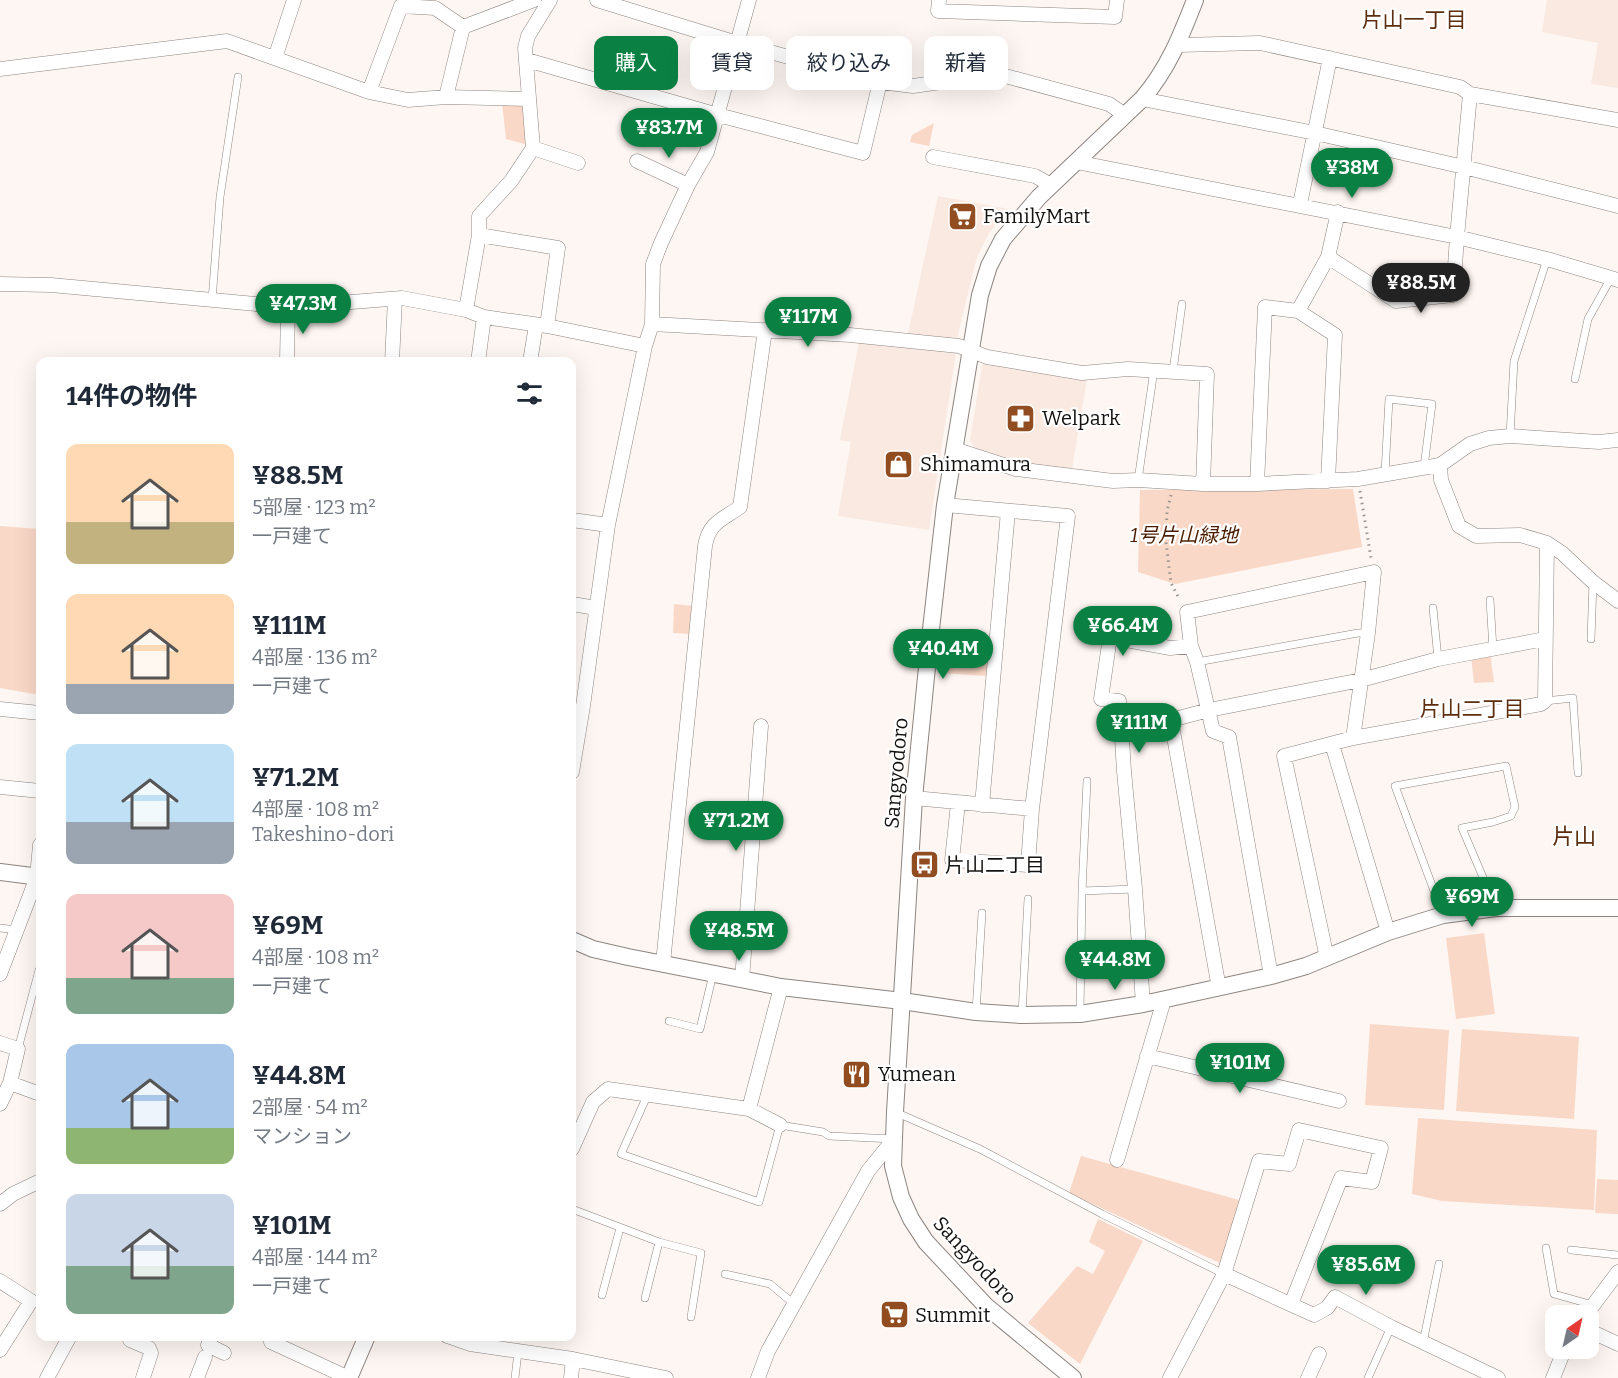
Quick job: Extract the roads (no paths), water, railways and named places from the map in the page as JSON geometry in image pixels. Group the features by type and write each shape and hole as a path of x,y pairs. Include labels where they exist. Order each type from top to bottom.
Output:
{"street":[{"path":"275,58 294,0"},
{"path":"463,27 534,0"},
{"path":"466,310 479,235 480,216 511,181 533,148 525,48 528,36 550,0"},
{"path":"597,0 714,36"},
{"path":"739,36 749,0"},
{"path":"939,0 938,11 1115,18 1118,0"},
{"name":"Sangyodoro","path":"1063,1375 986,1305 926,1242 911,1219 901,1197 893,1166 914,798 945,505 980,295 988,266 1003,239 1051,185 1156,83 1178,45 1195,0"},
{"path":"369,92 401,6 435,8 463,27"},
{"path":"446,97 463,27"},
{"path":"0,69 227,41 369,92 408,100 446,97 528,99"},
{"path":"1178,45 1260,43 1460,87 1470,94 1618,120"},
{"path":"1300,204 1330,58"},
{"path":"527,60 718,115 862,153 878,90"},
{"path":"912,86 998,74 1109,105 1125,115"},
{"path":"576,750 608,525 645,346 652,324 653,264 688,185 707,152 725,90"},
{"path":"1328,258 1396,301 1453,295 1470,94"},
{"path":"1142,99 1315,133 1464,167 1618,206"},
{"path":"533,148 578,163"},
{"path":"942,156 1035,176 1051,185"},
{"path":"637,161 688,185"},
{"path":"1076,162 1300,204 1457,237 1547,259 1614,279"},
{"path":"1298,311 1328,258 1338,212"},
{"path":"479,235 558,248 541,326 532,357"},
{"path":"0,284 51,285 288,307 402,298 466,310 484,317 645,346"},
{"path":"392,357 394,299"},
{"path":"287,357 288,307"},
{"path":"1257,484 1265,307 1298,311 1335,335 1328,481"},
{"path":"479,357 484,317"},
{"path":"652,324 850,335 959,346 987,357 1082,373 1128,369 1207,374 1203,484"},
{"path":"663,963 705,546 707,534 712,525 740,507 765,330"},
{"path":"954,449 1016,469 1113,481 1257,484 1358,479 1440,465 1470,444 1489,438 1510,436 1599,442 1618,440"},
{"path":"1440,465 1441,480 1459,526 1476,536 1520,536 1547,543 1618,601"},
{"path":"945,505 1068,516 1032,809 1028,865 952,860 958,803"},
{"path":"982,805 1008,511"},
{"path":"576,521 608,525"},
{"path":"1327,958 1284,756 1353,738 1541,704 1545,701 1547,543"},
{"path":"1272,976 1229,737 1213,731 1191,646 1187,612 1374,572 1353,738"},
{"path":"576,605 596,608"},
{"path":"1143,1004 1119,701 1101,699 1110,637 1170,648 1191,646"},
{"path":"1171,720 1209,710 1361,680 1438,659 1545,639"},
{"path":"0,709 36,713"},
{"path":"1121,722 1164,715 1171,720 1219,988"},
{"path":"742,980 761,726"},
{"path":"1332,744 1388,932"},
{"path":"0,787 36,791"},
{"path":"914,798 1032,809"},
{"path":"0,872 36,877"},
{"path":"0,974 36,884"},
{"path":"576,942 593,949 782,987 976,1012 1022,1015 1080,1014 1164,1000 1272,976 1327,958 1388,932 1443,915 1496,908 1618,908"},
{"path":"749,1109 782,987"},
{"path":"1117,1160 1164,1000"},
{"path":"0,1043 18,1049 10,1083 0,1104"},
{"path":"1147,1056 1339,1101"},
{"path":"10,1083 36,1093"},
{"path":"576,1140 593,1102 608,1089 749,1109 780,1125"},
{"path":"1170,1378 1224,1274 1259,1161 1289,1164 1299,1130 1381,1148 1372,1182 1341,1178 1291,1304"},
{"path":"758,1378 768,1351 868,1172 894,1139"},
{"path":"0,1204 13,1194 36,1183"},
{"path":"1224,1274 1314,1315 1327,1308 1335,1297 1390,1327 1498,1378"},
{"path":"1593,1305 1616,1278"},
{"path":"0,1281 31,1301 0,1350"},
{"path":"1599,1335 1618,1344"},
{"path":"47,1378 67,1341"},
{"path":"132,1341 149,1348 151,1353 143,1378"},
{"path":"210,1341 208,1345 224,1353"},
{"path":"272,1341 349,1378 366,1341"},
{"path":"476,1341 518,1352 573,1359 666,1378"},
{"path":"1308,1378 1319,1354"},
{"path":"197,1378 205,1357"},
{"path":"571,1378 573,1359"},
{"path":"1557,1377 1562,1359"}],"lane":[{"path":"212,300 220,197 238,77"},
{"path":"1510,436 1514,361 1547,259"},
{"path":"1575,379 1588,319 1614,279"},
{"path":"1173,371 1182,304"},
{"path":"1138,480 1154,370"},
{"path":"1385,473 1389,399 1432,404 1424,467"},
{"path":"1591,639 1593,582"},
{"path":"1490,600 1493,649"},
{"path":"1432,608 1438,659"},
{"path":"1197,662 1368,633"},
{"path":"1545,701 1573,698 1578,773"},
{"path":"1443,915 1395,786 1506,766 1515,807 1510,816 1462,828 1496,908"},
{"path":"1080,1014 1082,891 1088,781"},
{"path":"1082,891 1135,889"},
{"path":"1022,1015 1028,900"},
{"path":"976,1012 982,913"},
{"path":"0,928 17,930"},
{"path":"669,1021 700,1029 713,974"},
{"path":"18,1049 36,981"},
{"path":"647,1096 621,1154 759,1202 780,1125 823,1132 829,1136 894,1139"},
{"path":"895,1112 980,1149 1102,1214 1224,1274"},
{"path":"576,1211 659,1242 702,1253 691,1317"},
{"path":"602,1295 620,1228"},
{"path":"645,1298 659,1242"},
{"path":"1546,1248 1554,1294 1578,1305"},
{"path":"1571,1250 1618,1255"},
{"path":"1423,1343 1439,1264"},
{"path":"725,1274 770,1284 794,1304"},
{"path":"1368,1378 1390,1327"},
{"path":"515,1378 518,1352"}],"place":[{"name":"FamilyMart","path":"962,216"},
{"name":"Welpark","path":"1021,418"},
{"name":"Shimamura","path":"899,464"},
{"name":"片山二丁目","path":"924,865"},
{"name":"Yumean","path":"857,1074"},
{"name":"Summit","path":"894,1315"}],"district":[{"name":"片山一丁目","path":"1414,20"},
{"name":"片山二丁目","path":"1472,709"},
{"name":"片山","path":"1574,836"}],"park label":[{"name":"1号片山緑地","path":"1184,535"}]}
